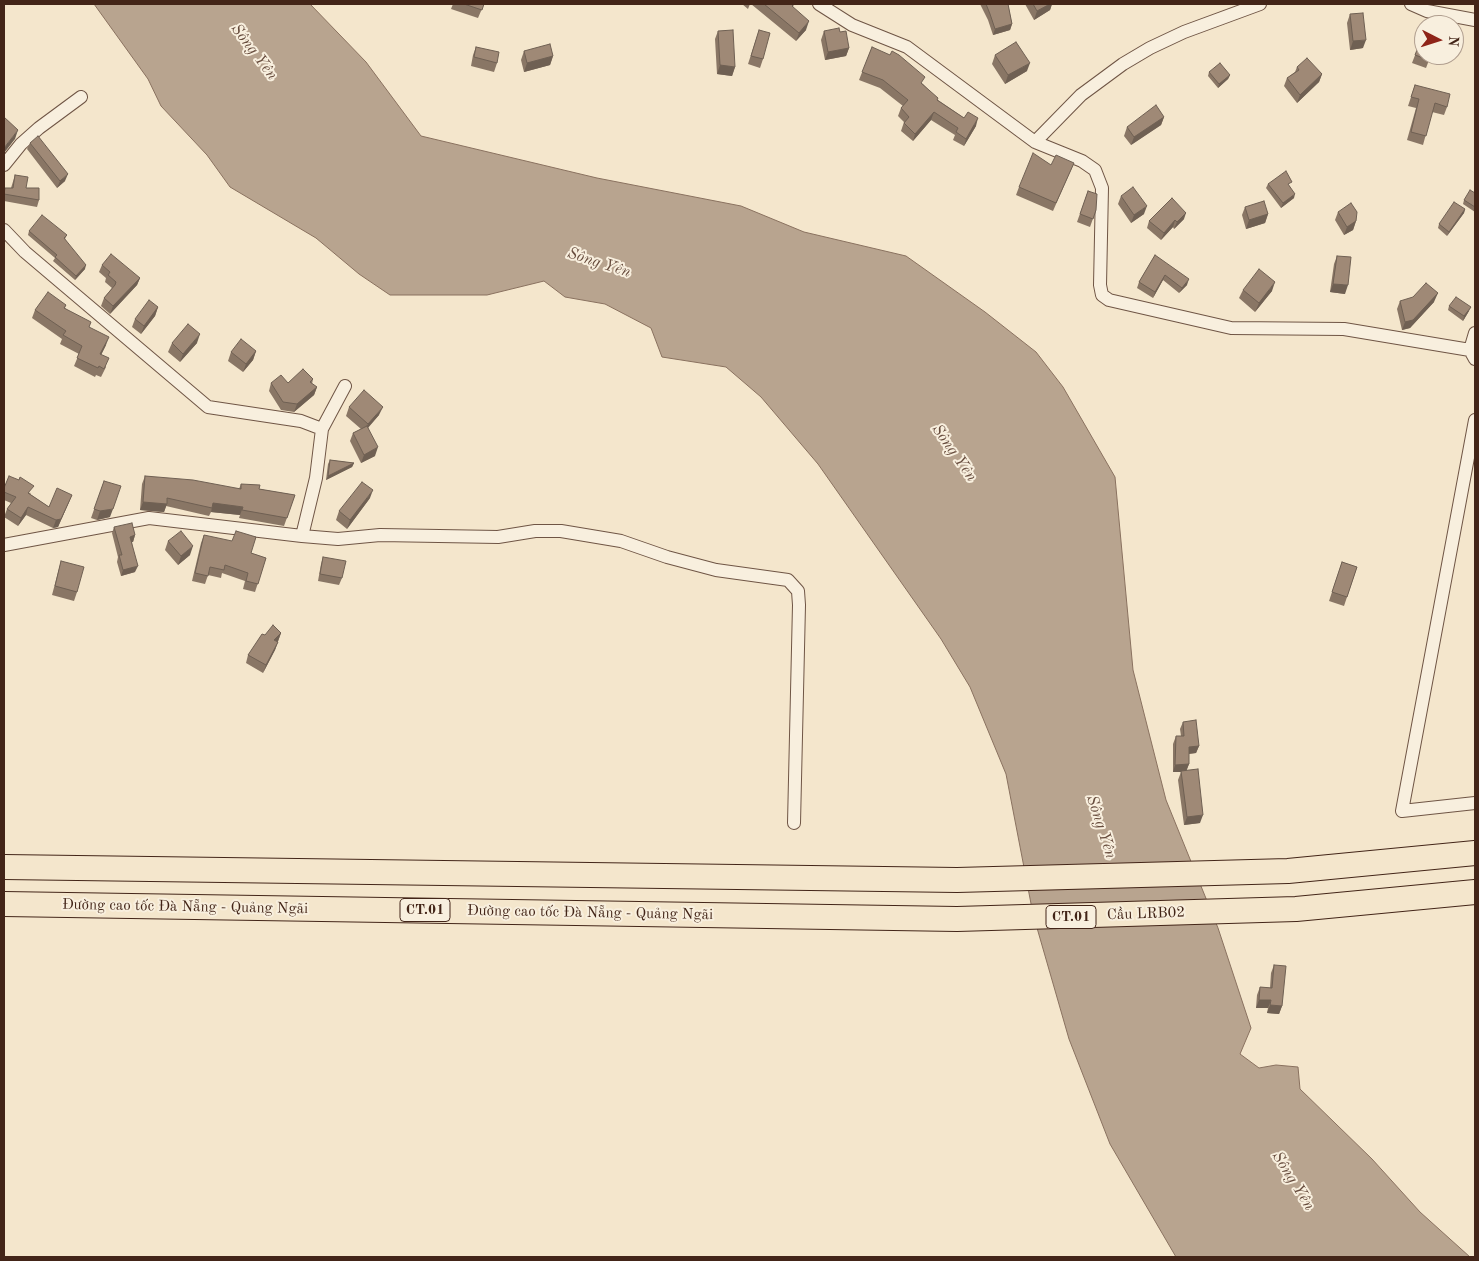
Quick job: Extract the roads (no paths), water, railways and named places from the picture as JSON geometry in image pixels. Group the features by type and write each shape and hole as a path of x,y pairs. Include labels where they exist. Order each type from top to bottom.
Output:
{"highway":[{"path":"4,867 956,880 1062,879 1288,871 1475,853"},
{"name":"Cầu LRB02","path":"846,917 976,919 1296,909 1475,892"},
{"name":"Đường cao tốc Đà Nẵng - Quảng Ngãi","path":"4,904 846,917"}],"street":[{"path":"819,4 852,26 907,47 1035,142 1082,161 1095,170 1102,188 1100,285 1102,295 1109,300 1231,328 1344,329 1473,354 1475,333"},
{"path":"1035,142 1081,96 1123,64 1150,48 1184,32 1260,4"},
{"path":"1411,4 1426,11 1475,20"},
{"path":"4,165 21,144 80,97"},
{"path":"4,230 25,252 208,407 301,421 322,429"},
{"path":"302,536 316,478 322,429 345,386"},
{"path":"1475,420 1402,811 1475,803"},
{"path":"4,545 149,518 302,536 338,538 380,535 482,538 535,531 561,531 621,541 668,557 716,570 788,580 798,591 799,604 794,823"}],"water":[{"name":"Sông Yên","path":"94,4 310,4 366,62 421,136 597,178 741,206 804,232 906,256 985,312 1036,352 1063,387 1115,477 1133,670 1166,800 1218,928 1251,1028 1240,1054 1259,1068 1276,1065 1298,1067 1300,1089 1372,1159 1420,1212 1470,1257 1176,1257 1110,1144 1069,1039 1033,914 1006,774 970,687 941,639 818,464 761,397 726,367 662,357 651,328 605,304 565,297 544,281 487,295 390,295 359,274 316,238 230,187 207,155 161,106 148,79"}]}
